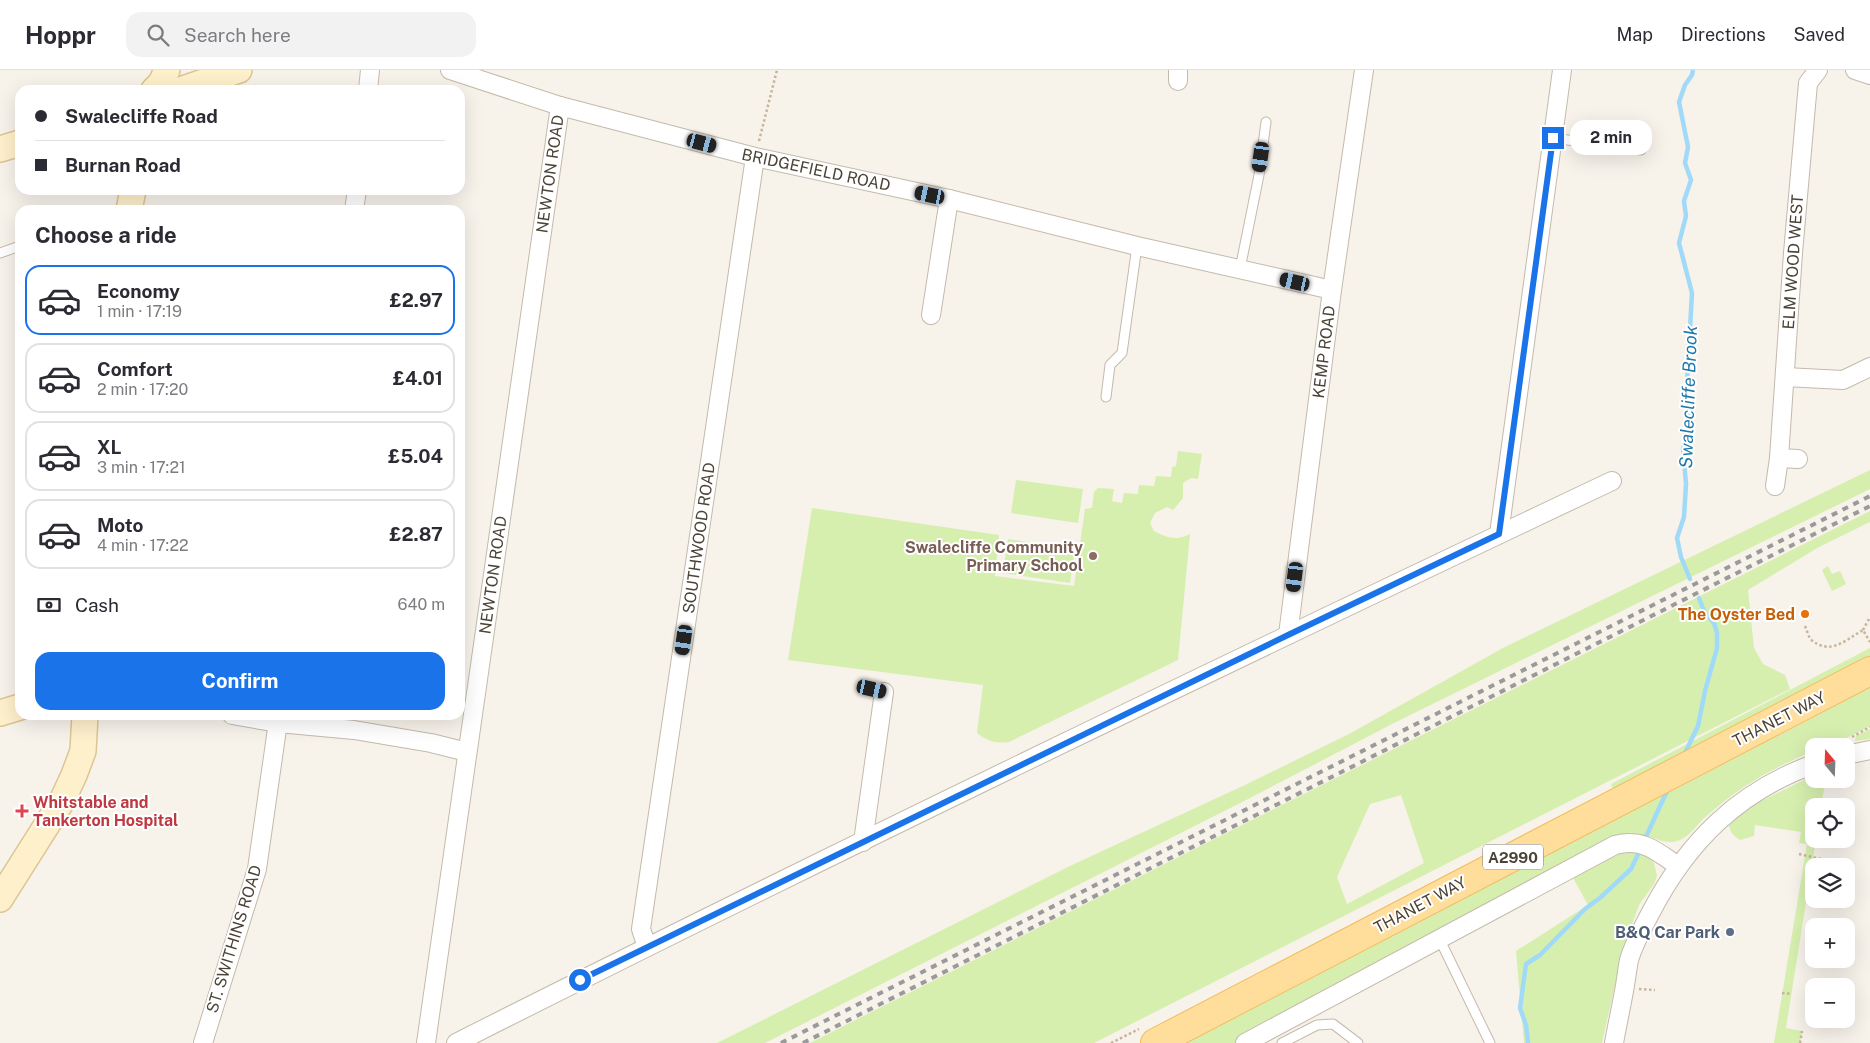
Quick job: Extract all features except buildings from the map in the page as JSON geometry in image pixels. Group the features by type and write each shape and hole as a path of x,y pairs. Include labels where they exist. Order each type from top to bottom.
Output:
{"main road":[{"name":"THANET WAY","path":"1155,1043 1870,671"}],"street":[{"path":"159,85 167,70"},
{"path":"196,70 230,73"},
{"path":"368,85 370,70"},
{"name":"BRIDGEFIELD ROAD","path":"450,70 560,106 755,157 949,199 1137,246 1332,290"},
{"name":"KEMP ROAD","path":"1288,635 1332,290 1364,70"},
{"path":"1499,534 1562,70"},
{"name":"ELM WOOD WEST","path":"1775,486 1786,377 1793,253 1808,83 1818,70"},
{"path":"1854,70 1870,76"},
{"path":"195,85 230,73"},
{"name":"NEWTON ROAD","path":"426,1043 560,106"},
{"path":"0,149 15,144"},
{"name":"SOUTHWOOD ROAD","path":"646,947 642,930 755,157"},
{"path":"931,315 949,199"},
{"path":"1786,377 1843,380 1870,367"},
{"path":"1779,458 1798,459"},
{"path":"456,1043 646,947 1288,635 1499,534 1616,482"},
{"path":"863,842 883,692"},
{"path":"0,713 15,708"},
{"path":"0,899 62,801 74,776 83,751 85,720"},
{"name":"ST. SWITHINS ROAD","path":"203,1043 257,869 278,720"},
{"path":"285,720 431,743 467,752"},
{"path":"1855,753 1870,750"},
{"path":"1614,1043 1629,961 1660,894 1678,866 1699,840 1734,807 1775,780 1805,768"},
{"path":"1245,1043 1615,845 1628,842 1640,843 1648,846 1678,866"}],"lane":[{"path":"1240,269 1259,175 1266,122"},
{"path":"1553,138 1641,150"},
{"path":"1106,397 1110,365 1122,353 1137,246"},
{"path":"0,253 15,248"},
{"path":"1439,938 1490,1043"},
{"path":"1282,1043 1317,1026 1333,1024 1358,1043"}],"path":[{"path":"755,157 777,70"},
{"path":"1805,626 1810,639 1816,644 1829,648 1863,630 1870,617"},
{"path":"1863,630 1870,642"},
{"path":"1798,854 1816,858"},
{"path":"1782,993 1791,994"},
{"path":"1800,1043 1802,1031"}],"green space":[{"path":"1178,451 1202,454 1198,479 1191,478 1183,483 1183,498 1173,510 1167,507 1155,513 1150,523 1154,531 1168,537 1176,538 1190,534 1178,660 1009,742 1000,743 988,740 977,733 983,685 788,660 812,508 999,535 995,576 1074,586 1085,509 1092,508 1094,492 1098,488 1114,489 1112,501 1122,503 1124,493 1138,494 1139,485 1154,486 1156,476 1171,477 1172,467 1176,466"},
{"path":"1870,470 1870,489 1394,723 1252,797 765,1043 717,1043 1072,865 1245,785 1349,734 1503,648"},
{"path":"1016,480 1083,489 1078,523 1011,513"},
{"path":"1870,511 1870,522 1819,547 1748,590 1754,648 1763,664 1785,675 1790,689 1094,1043 810,1043","holes":["1401,795 1424,863 1347,904 1337,877 1370,804"]},
{"path":"1008,539 1075,549 1070,583 1003,573"},
{"path":"1828,566 1832,574 1840,571 1846,584 1832,591 1822,570"},
{"path":"1870,648 1870,660 1613,789 1611,784"},
{"path":"1870,688 1870,726 1845,738 1805,738 1805,755 1759,778 1734,794 1706,816 1682,839 1669,842 1642,834 1623,834 1570,862 1571,866 1235,1043 1187,1043"},
{"path":"1870,729 1870,739 1855,741 1856,736"},
{"path":"1805,779 1805,788 1824,788 1822,798 1805,798 1805,844 1799,843 1801,832 1755,825 1754,836 1740,840 1732,832 1729,821 1749,807"},
{"path":"1624,848 1647,855 1654,863 1657,876 1654,884 1639,905 1623,949 1602,1043 1524,1043 1516,951 1588,905 1573,878"},
{"path":"1806,848 1815,848 1813,858 1805,858 1805,908 1786,1028 1802,1031 1800,1043 1774,1043"}],"waterway":[{"name":"Swalecliffe Brook","path":"1690,579 1681,557 1677,538 1684,517 1686,484 1683,449 1689,431 1690,416 1686,400 1692,293 1679,243 1686,216 1684,201 1691,180 1685,163 1688,147 1679,102 1693,70"},
{"name":"Swalecliffe Brook","path":"1683,757 1698,726 1717,648 1717,633 1714,623 1704,611 1699,598"},
{"name":"Swalecliffe Brook","path":"1644,841 1668,789"},
{"name":"Swalecliffe Brook","path":"1528,1043 1526,1025 1520,1008 1526,964 1540,955 1585,909 1631,869 1641,848"}],"railway":[{"path":"781,1043 1870,496"},
{"path":"803,1043 1870,506"}],"place":[{"name":"Swalecliffe Community Primary School","path":"1093,556"},
{"name":"The Oyster Bed","path":"1805,614"},
{"name":"Whitstable and Tankerton Hospital","path":"22,811"},
{"name":"B&Q Car Park","path":"1730,932"}],"route":[{"path":"580,980 1499,534 1553,138"}]}
